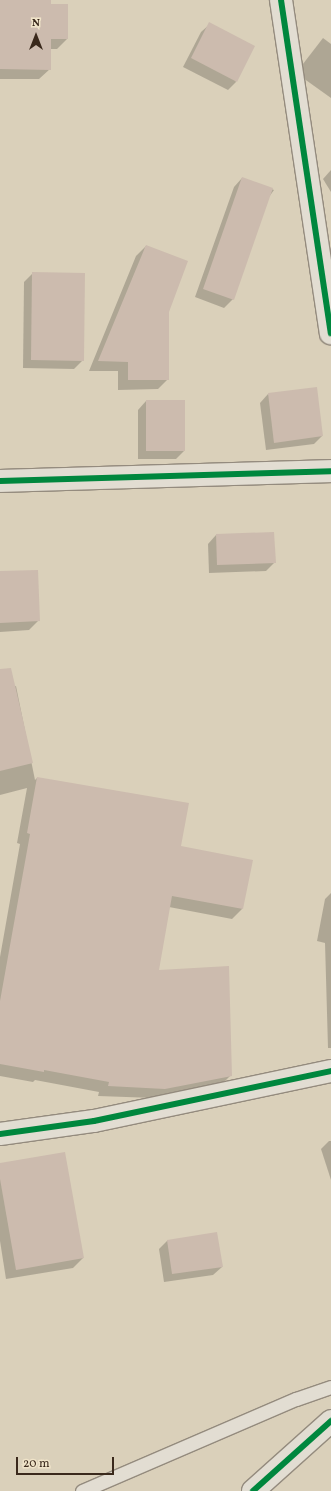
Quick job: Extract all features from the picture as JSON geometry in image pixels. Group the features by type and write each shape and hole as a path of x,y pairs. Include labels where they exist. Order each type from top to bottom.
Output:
{"street":[{"path":"281,0 331,333"},
{"path":"0,481 331,471"},
{"path":"0,1134 94,1121 331,1070"},
{"path":"254,1491 331,1421"}],"lane":[{"path":"82,1491 296,1398 331,1387"}],"building":[{"path":"0,0 51,0 51,4 68,4 68,39 51,39 51,70 0,69"},
{"path":"209,22 255,46 237,82 191,58"},
{"path":"242,177 273,188 234,300 203,289"},
{"path":"146,245 188,261 169,312 169,380 128,380 128,362 98,361"},
{"path":"32,272 85,273 84,361 31,360"},
{"path":"317,387 323,436 274,443 268,393"},
{"path":"146,400 185,400 185,451 146,451"},
{"path":"274,532 276,563 217,565 216,534"},
{"path":"38,570 40,621 0,623 0,571"},
{"path":"11,668 33,763 0,771 0,669"},
{"path":"37,777 189,803 181,846 253,860 243,909 172,896 159,970 229,966 232,1076 165,1089 108,1086 109,1082 44,1070 44,1072 0,1064 0,1001 30,834 27,833"},
{"path":"65,1152 84,1258 16,1270 0,1179 0,1163"},
{"path":"217,1232 223,1267 172,1274 167,1240"}],"cycle path":[{"path":"281,0 331,333"},
{"path":"0,481 331,471"},
{"path":"0,1134 94,1121 331,1071"},
{"path":"253,1491 331,1421"}]}
